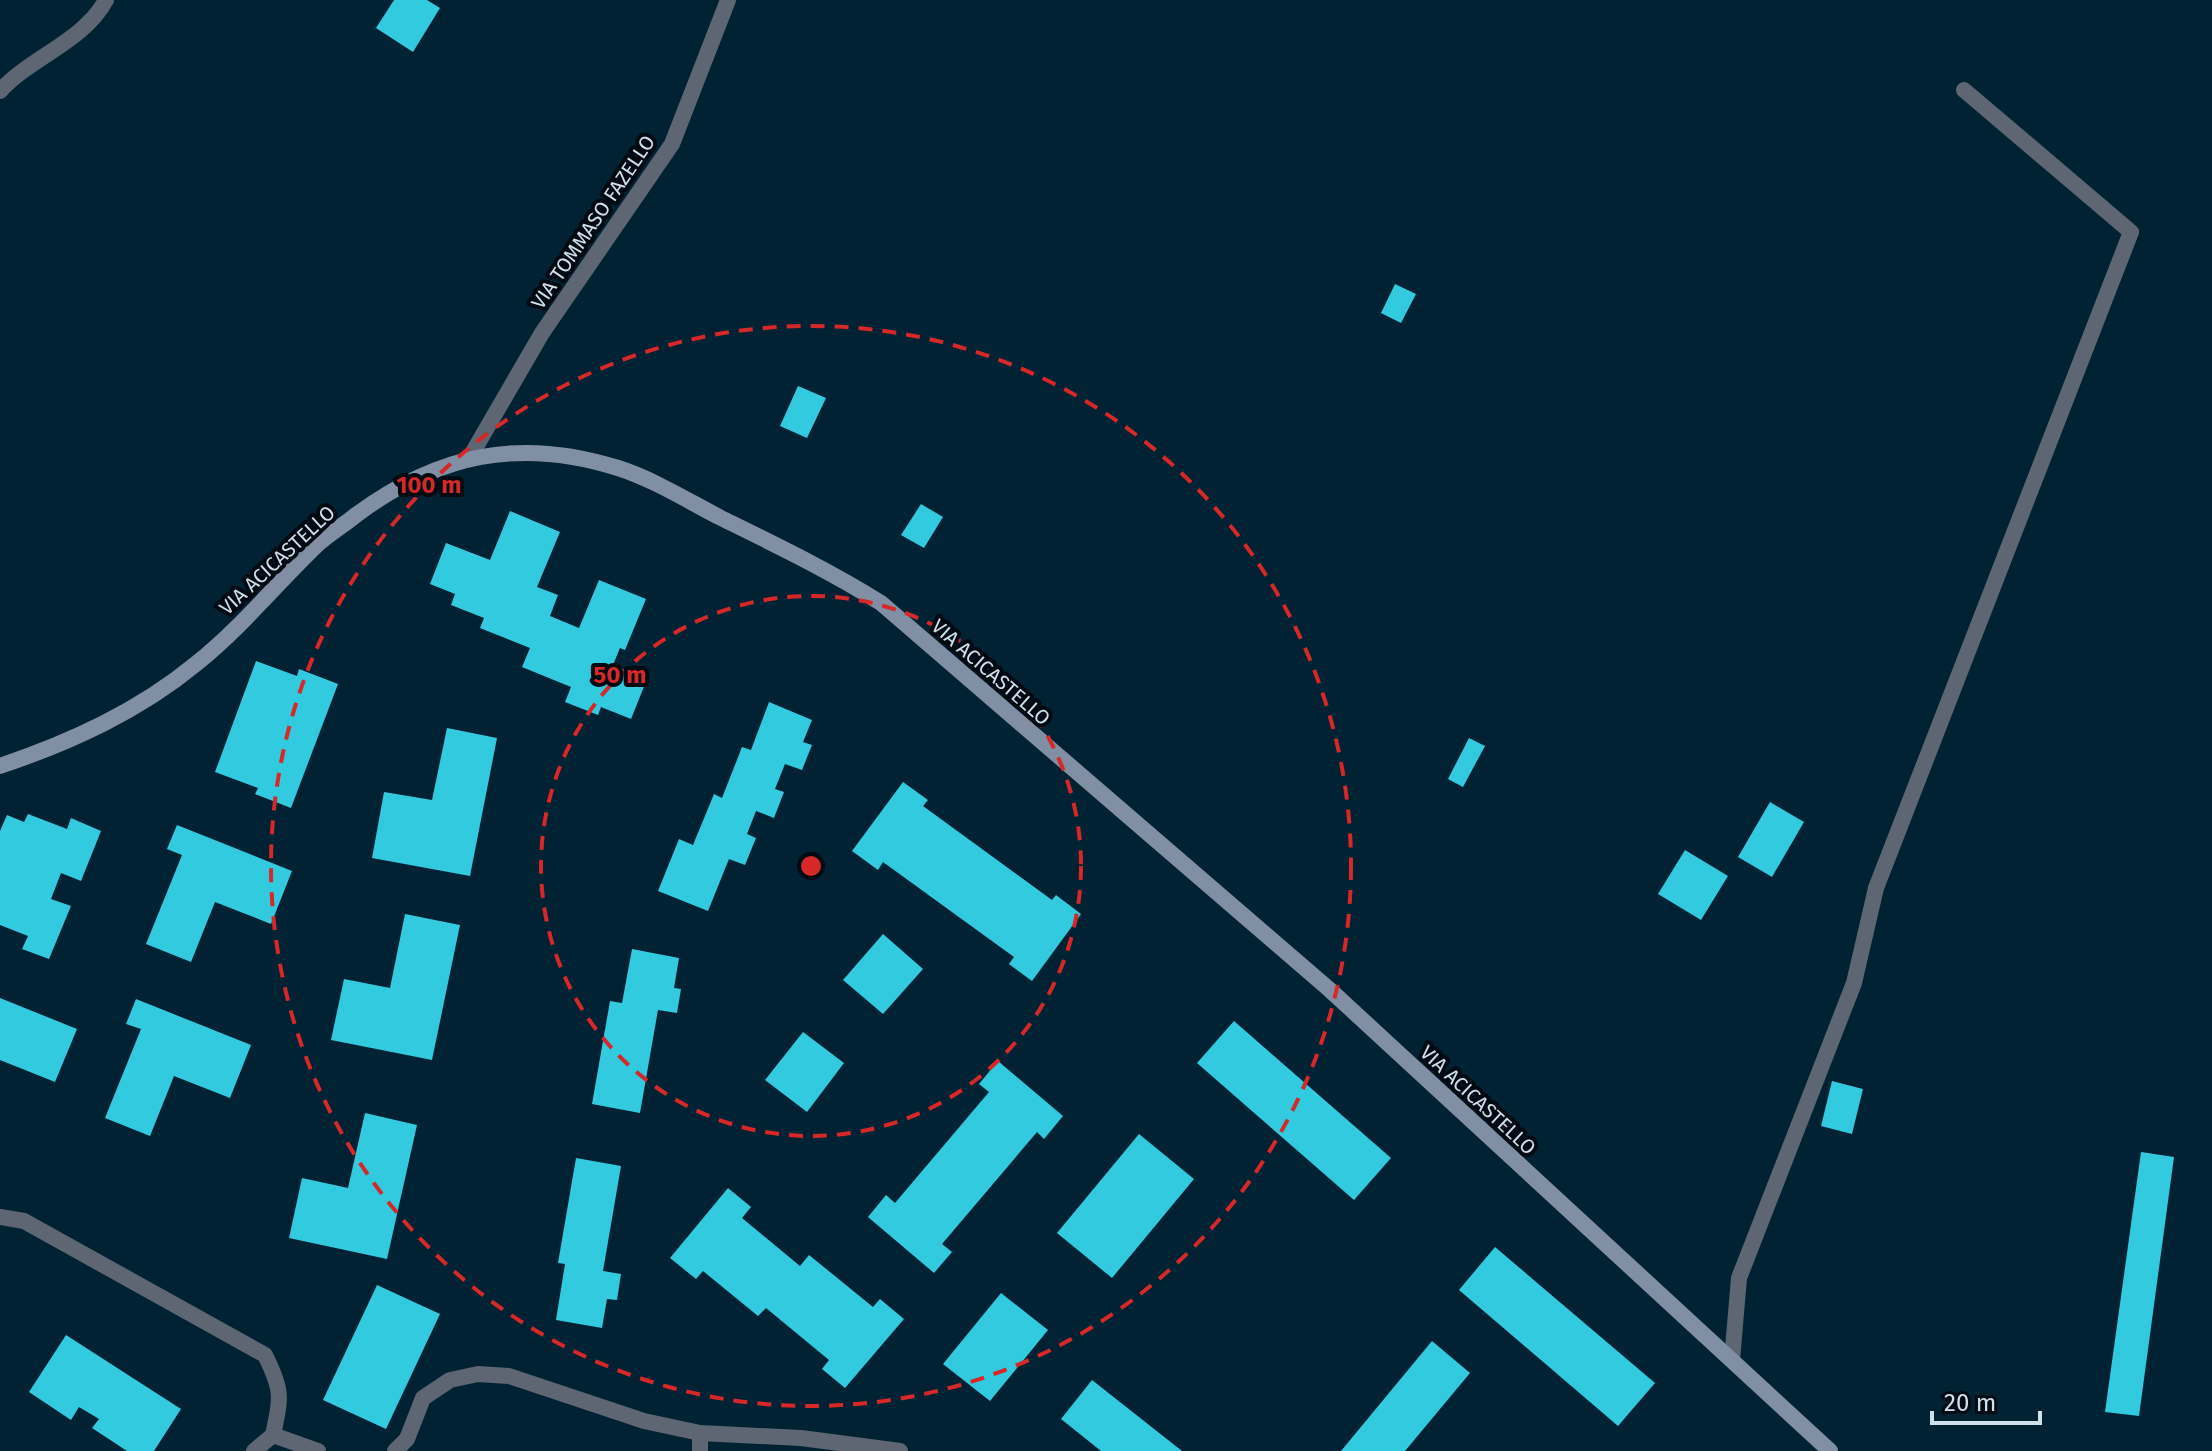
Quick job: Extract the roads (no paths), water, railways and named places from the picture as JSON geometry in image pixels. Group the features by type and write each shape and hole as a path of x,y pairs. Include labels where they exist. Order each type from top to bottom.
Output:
{"main road":[{"name":"VIA ACICASTELLO","path":"0,766 55,748 146,702 199,662 320,542 377,500 418,476 470,457 513,451 558,453 620,468 837,576 881,603 1330,990 1830,1451"}],"street":[{"path":"0,91 11,79 77,32 100,12 106,0"},
{"name":"VIA TOMMASO FAZELLO","path":"470,457 542,333 672,144 728,0"},
{"path":"1732,1360 1739,1278 1854,983 1876,888 2131,232 1964,90"},
{"path":"0,1217 24,1221 265,1355 279,1382 279,1406 273,1435 254,1451"},
{"path":"395,1451 407,1439 423,1398 450,1380 478,1374 509,1376 644,1421 700,1433 801,1438 900,1451"},
{"path":"700,1433 700,1451"},
{"path":"273,1435 318,1451"}]}
